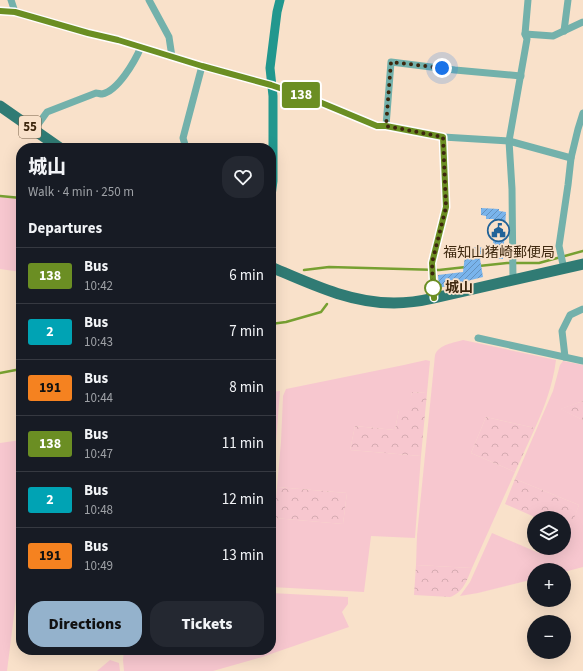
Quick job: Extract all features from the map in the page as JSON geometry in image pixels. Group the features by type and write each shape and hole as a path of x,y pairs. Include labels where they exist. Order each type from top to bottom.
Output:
{"main road":[{"name":"55","path":"0,106 53,143"},
{"path":"276,269 322,289 344,296 370,301 394,303 417,302 583,264"}],"street":[{"path":"11,0 15,12"},
{"path":"273,143 273,96 270,68 277,12 280,0"},
{"path":"513,281 512,189 509,141 527,39 525,34 528,0"},
{"path":"564,31 568,0"},
{"path":"152,1 169,37 172,57"},
{"path":"0,11 15,12 61,26 118,40 202,66 271,85 317,101 377,126 386,126 443,137 509,141 571,158"},
{"path":"525,34 553,36 583,22"},
{"path":"34,130 47,112 96,93 101,94 111,90 124,76 137,57 141,47"},
{"path":"386,126 391,62 521,76"},
{"path":"184,143 183,138 202,66"},
{"path":"564,269 559,246 571,158 583,113"},
{"path":"434,298 432,263 446,207 443,137"},
{"path":"565,357 562,331 570,315 583,309"},
{"path":"478,338 583,360"}],"green space":[{"path":"0,197 16,198 16,271 0,269"},
{"path":"463,340 556,360 553,378 535,428 486,417 471,453 515,472 472,568 416,565 417,535 435,355 443,346"},
{"path":"426,360 430,361 427,393 412,392 409,410 399,409 395,430 355,426 350,450 421,456 415,538 371,536 364,592 276,587 276,518 343,524 347,493 277,487 283,396 286,389"},
{"path":"563,361 583,365 583,401 561,409 583,420 583,567 571,570 571,563 527,563 527,581 460,596 470,582 492,533 527,548 527,555 571,555 571,525 579,505 515,479 553,391 560,365"},
{"path":"276,391 280,391 276,442"},
{"path":"412,392 427,393 421,456 350,450 355,426 395,430 399,409 408,409"},
{"path":"583,401 583,420 560,409"},
{"path":"486,417 535,428 515,472 471,453"},
{"path":"16,441 16,599 7,671 0,671 0,443"},
{"path":"515,479 579,505 571,527 571,511 527,511 527,514 505,504"},
{"path":"277,487 347,493 343,524 276,518"},
{"path":"416,565 472,568 461,589 450,597 414,595"},
{"path":"276,593 348,597 348,604 342,612 349,627 276,652"},
{"path":"124,655 268,655 213,671 124,671"},
{"path":"110,660 119,663 120,671 97,671"}],"building":[{"path":"481,208 499,209 499,211 506,212 503,259 480,259 483,277 439,288 438,275 463,272 465,255 472,256 472,247 493,248 494,219 486,219 486,216 481,215"}],"waterway":[{"path":"0,196 16,198"},
{"path":"479,266 507,263 539,263 583,251"},
{"path":"304,270 329,267 439,270 466,267"},
{"path":"276,323 321,312 327,304"},
{"path":"0,373 16,370"}],"bus line":[{"name":"138","path":"0,11 15,12 118,40 202,66 271,85 317,101 377,126 386,126 443,137 446,207 432,263 434,298"}],"place":[{"name":"福知山猪崎郵便局","path":"499,231"},
{"name":"城山","path":"433,288"}],"route":[{"path":"433,288 432,263 446,207 443,137 386,126 391,62 442,68"}]}
